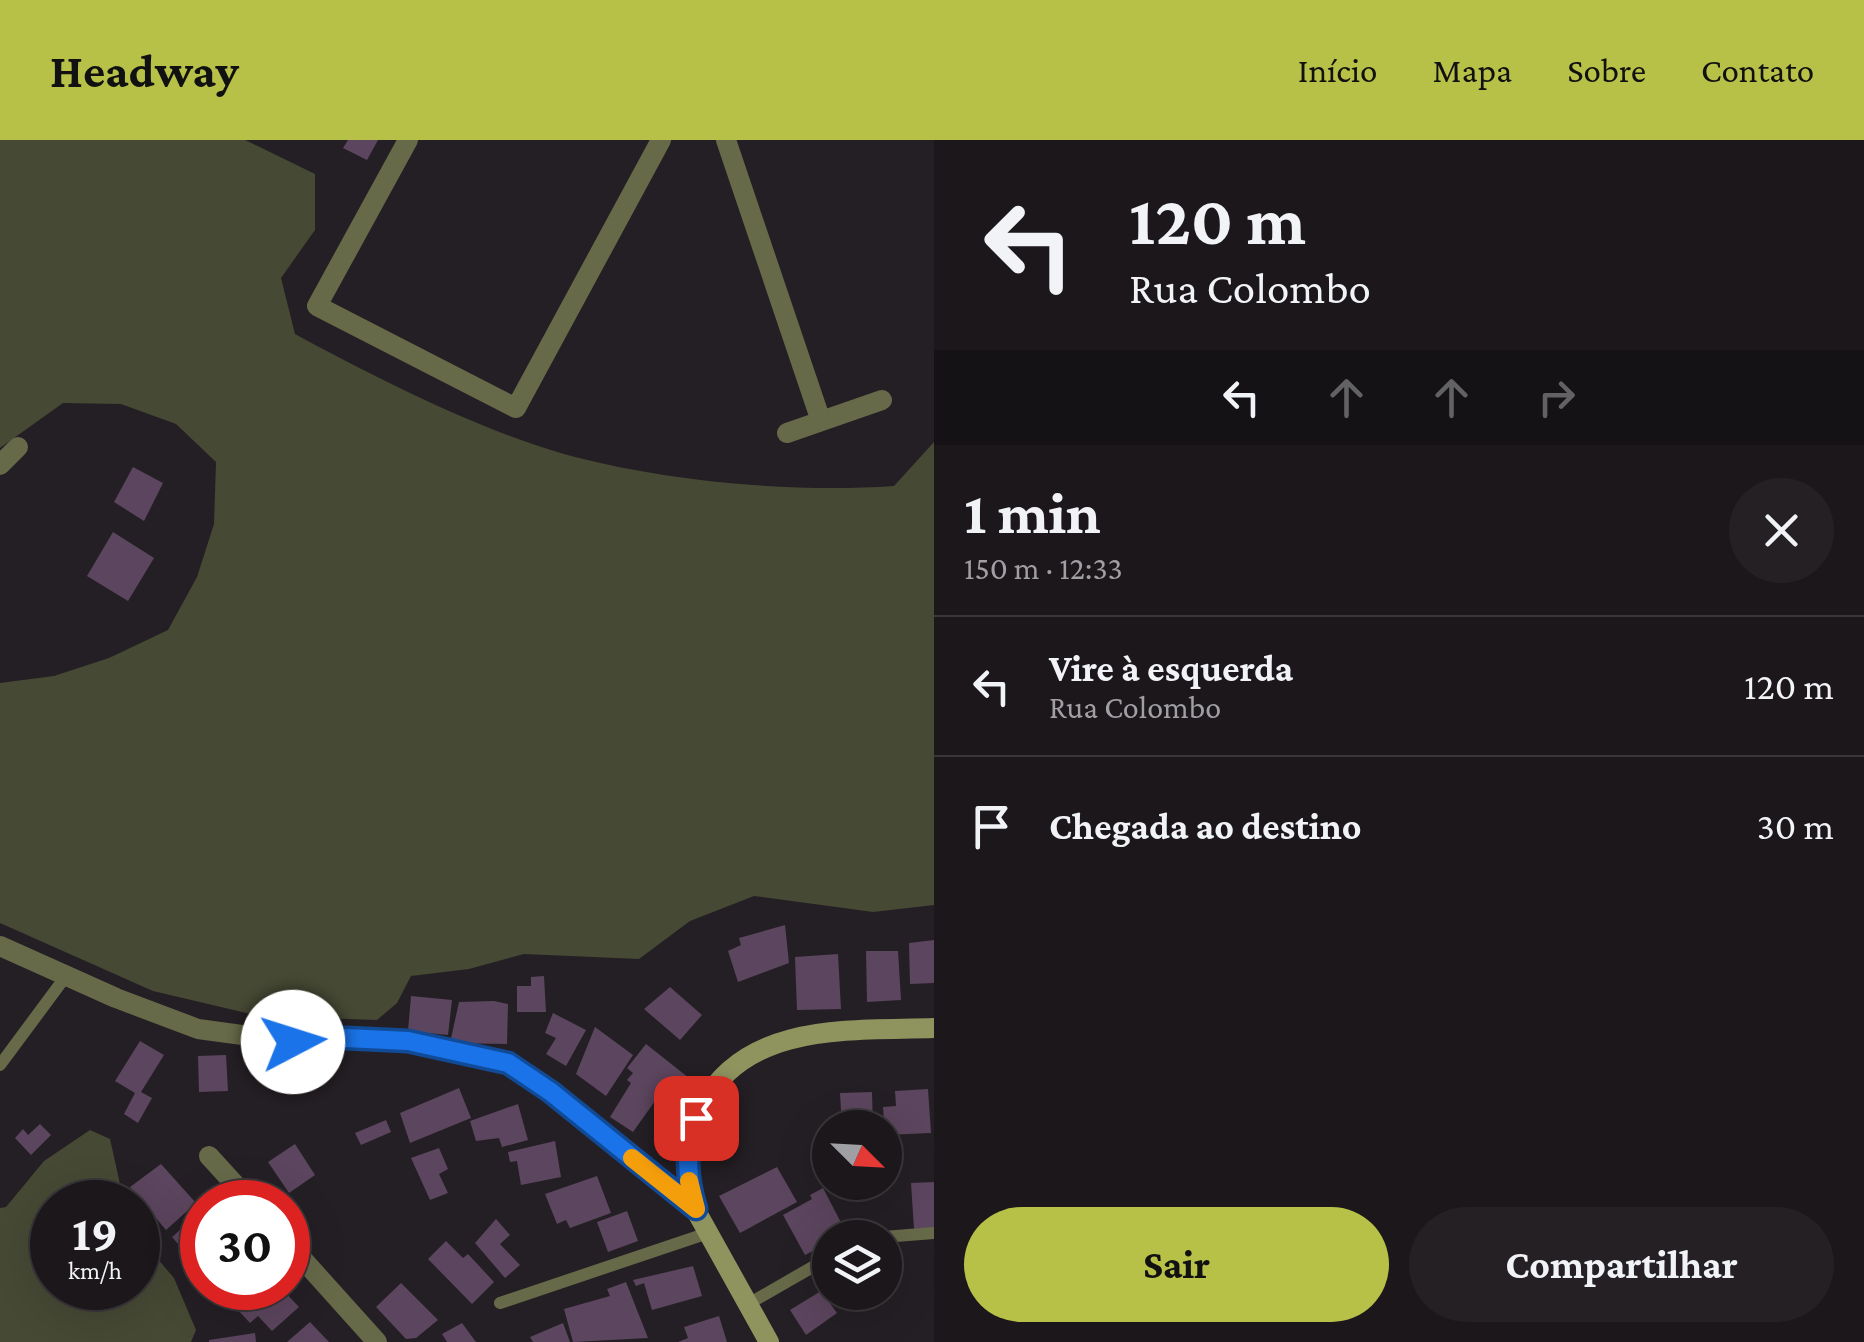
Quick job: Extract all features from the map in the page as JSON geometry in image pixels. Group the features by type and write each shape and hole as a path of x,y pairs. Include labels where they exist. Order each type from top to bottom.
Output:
{"street":[{"path":"408,140 317,306 516,408 661,140"},
{"path":"726,140 821,421"},
{"path":"787,432 882,400"},
{"path":"0,464 18,447"},
{"path":"0,946 160,1016 220,1033 293,1042 359,1038 408,1041 508,1063 551,1092 696,1209"},
{"path":"770,1342 696,1209 687,1168 692,1130 714,1086 740,1062 772,1044 812,1034 934,1028"},
{"path":"209,1156 231,1180"},
{"path":"310,1267 378,1342"}],"lane":[{"path":"0,1065 66,976"},
{"path":"500,1303 708,1232"},
{"path":"902,1236 934,1233"},
{"path":"750,1303 812,1267"}],"green space":[{"path":"0,140 245,140 315,174 315,230 281,278 295,334 432,403 541,447 613,466 693,479 856,488 894,486 934,442 934,905 873,912 754,896 690,921 639,959 524,954 469,969 411,976 397,1003 377,1020 259,1016 153,991 0,923 0,683 54,676 109,658 168,630 197,577 214,524 216,462 176,424 121,404 63,403 0,448"},
{"path":"90,1130 110,1139 119,1180 30,1180 30,1310 160,1310 160,1262 180,1292 180,1310 188,1310 196,1330 191,1342 0,1342 0,1208 6,1207 44,1161"}],"building":[{"path":"348,140 378,140 367,160 343,148"},
{"path":"133,467 163,483 144,521 114,502"},
{"path":"113,532 154,558 128,601 87,576"},
{"path":"785,925 789,963 738,982 728,951 741,945 739,938"},
{"path":"934,940 934,983 910,984 909,943"},
{"path":"866,951 898,951 901,1000 867,1002"},
{"path":"838,954 841,1009 797,1010 795,957"},
{"path":"544,976 546,1012 517,1012 517,986 531,986 531,977"},
{"path":"670,987 702,1015 680,1040 644,1009"},
{"path":"411,996 452,1000 448,1035 408,1031"},
{"path":"459,1002 508,1004 507,1044 450,1043"},
{"path":"553,1013 586,1030 566,1066 546,1054 556,1038 545,1033"},
{"path":"595,1027 633,1055 606,1096 576,1074"},
{"path":"140,1041 164,1055 141,1092 152,1098 138,1123 124,1114 135,1093 115,1081"},
{"path":"646,1044 689,1078 664,1108 655,1101 633,1132 610,1117 631,1083 627,1080 633,1073 627,1068"},
{"path":"226,1055 228,1091 199,1092 198,1056"},
{"path":"459,1088 471,1118 410,1143 400,1113"},
{"path":"928,1089 931,1133 902,1134 902,1110 883,1110 896,1106 895,1091"},
{"path":"872,1092 872,1110 841,1110 840,1093"},
{"path":"518,1104 528,1140 502,1147 499,1138 476,1141 470,1121"},
{"path":"386,1120 391,1132 361,1145 355,1133"},
{"path":"40,1124 51,1135 31,1155 15,1138 23,1129 28,1135"},
{"path":"555,1141 561,1177 521,1185 517,1161 510,1162 508,1152"},
{"path":"295,1144 315,1175 308,1180 280,1180 268,1162"},
{"path":"439,1148 448,1169 439,1174 448,1193 430,1200 411,1158"},
{"path":"161,1164 180,1185 180,1217 166,1230 160,1223 160,1180 139,1180"},
{"path":"777,1167 797,1202 740,1233 719,1196"},
{"path":"597,1176 611,1213 570,1228 566,1220 557,1224 545,1194"},
{"path":"934,1182 934,1228 914,1229 911,1183"},
{"path":"812,1199 829,1200 840,1220 812,1220 812,1251 805,1255 783,1215"},
{"path":"627,1211 638,1241 608,1252 597,1222"},
{"path":"496,1219 510,1235 500,1244 520,1265 505,1278 475,1243"},
{"path":"180,1230 180,1246 172,1237"},
{"path":"446,1241 463,1258 468,1254 494,1282 472,1304 428,1259"},
{"path":"693,1266 702,1296 652,1310 644,1283 636,1286 633,1280"},
{"path":"626,1282 648,1338 573,1342 564,1309 610,1296 607,1289"},
{"path":"401,1283 438,1320 416,1338 406,1339 376,1307"},
{"path":"812,1297 812,1310 837,1313 806,1335 790,1310"},
{"path":"238,1310 296,1310 272,1331 258,1316 250,1323"},
{"path":"719,1316 727,1342 678,1342 688,1338 684,1327"},
{"path":"310,1322 329,1342 287,1342"},
{"path":"462,1323 476,1342 447,1342 442,1334"},
{"path":"563,1323 570,1342 533,1342 530,1337"},
{"path":"255,1333 256,1342 209,1342 209,1340"}],"slow traffic":[{"path":"632,1158 696,1209 689,1181"}],"route":[{"path":"293,1042 346,1038 408,1041 508,1063 526,1072 696,1209 687,1168 687,1148 696,1118"}]}
